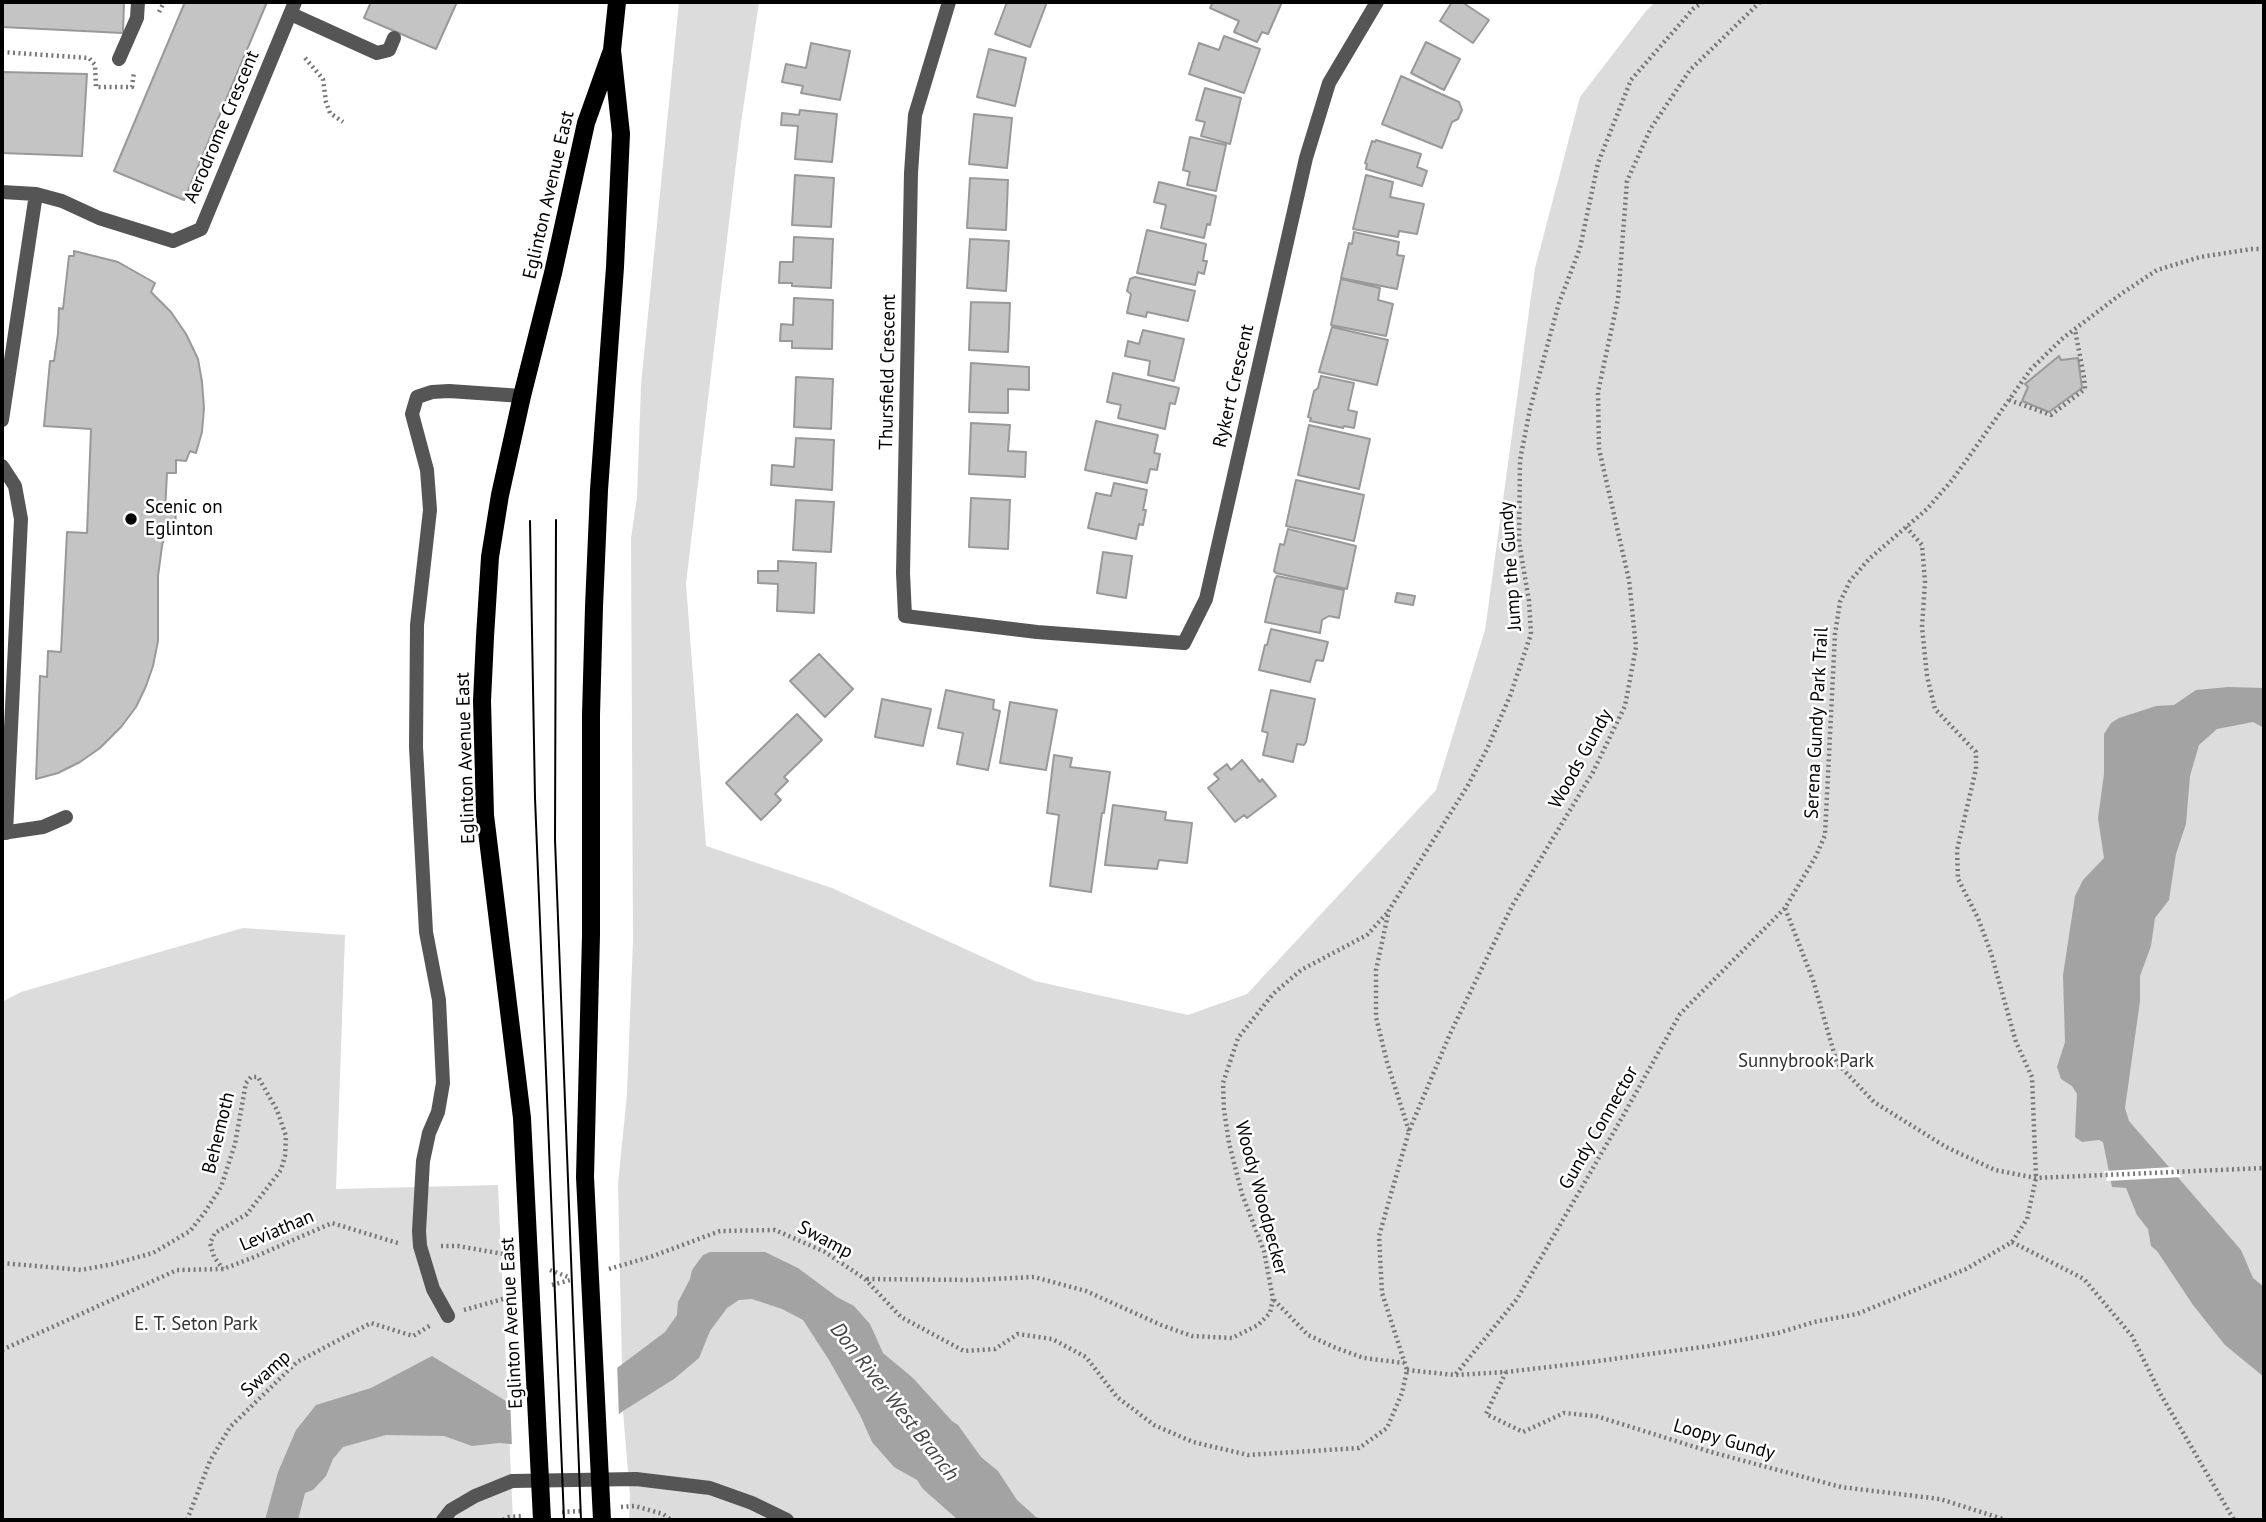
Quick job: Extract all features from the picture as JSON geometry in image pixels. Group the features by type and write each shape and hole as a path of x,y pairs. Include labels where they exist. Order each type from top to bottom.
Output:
{"main road":[{"name":"Eglinton Avenue East","path":"606,1514 585,1177 591,935 594,607 621,134 612,50 617,2"},
{"name":"Eglinton Avenue East","path":"538,1517 522,1118 485,815 482,701 490,557 500,495 522,396 554,274 586,123 612,50"}],"street":[{"path":"119,59 137,18 138,2"},
{"name":"Thursfield Crescent","path":"949,2 915,115 911,173 903,573 905,616 1037,632"},
{"name":"Rykert Crescent","path":"1037,632 1184,643 1206,599 1306,158 1329,83 1377,2"},
{"path":"293,8 377,53 389,50 394,38"},
{"name":"Aerodrome Crescent","path":"2,192 36,194 62,201 99,218 173,241 201,229 293,8"},
{"path":"2,420 36,194"},
{"path":"448,1316 433,1289 420,1246 423,1161 429,1133 438,1112 443,1083 439,1000 426,932 416,747 417,625 430,510 427,470 412,414 417,397 432,392 522,396"},
{"path":"2,466 15,485 21,519 4,833 43,827 66,817"},
{"path":"443,1520 451,1510 475,1496 512,1481 636,1479 710,1488 752,1503 787,1520"}],"path":[{"name":"Jump the Gundy","path":"1409,1131 1376,1017 1376,970 1389,910 1467,787 1487,749 1510,696 1531,635 1529,601 1519,541 1520,460 1530,409 1559,303 1580,248 1598,163 1631,80 1693,9 1703,2"},
{"name":"Woods Gundy","path":"1407,1370 1382,1293 1378,1236 1409,1131 1450,1034 1512,906 1593,772 1625,706 1636,647 1629,580 1599,449 1598,392 1618,299 1627,181 1651,128 1690,71 1759,2"},
{"path":"305,58 323,79 330,113 343,122"},
{"name":"Serena Gundy Park Trail","path":"1785,908 1816,856 1825,835 1830,701 1840,601 1850,581 1869,559 1927,509 1953,479 2031,369 2075,330 2157,270 2200,257 2264,249"},
{"path":"2009,400 2051,415 2085,389 2075,330"},
{"path":"1407,1370 1455,1375 1506,1372 1709,1346 1857,1314 1966,1269 2012,1242 2027,1219 2036,1178 2032,1077 2016,1042 1987,941 1958,879 1956,850 1976,769 1976,752 1935,709 1927,676 1922,627 1925,582 1922,545 1906,527"},
{"path":"1785,908 1813,980 1837,1063 1874,1102 1946,1147 1995,1170 2036,1178 2264,1168"},
{"name":"Gundy Connector","path":"1455,1375 1517,1299 1680,1014 1785,908"},
{"name":"Woody Woodpecker","path":"865,1279 972,1280 1034,1277 1086,1291 1192,1336 1233,1338 1258,1325 1270,1313 1273,1299 1264,1251 1242,1194 1229,1143 1223,1083 1238,1038 1273,994 1301,970 1367,935 1389,910"},
{"name":"Behemoth","path":"2,1263 81,1270 153,1253 190,1231 221,1187 235,1144 246,1083 251,1077 258,1077 277,1110 286,1136 285,1156 281,1170 247,1214 215,1233 210,1243 214,1257 223,1269"},
{"name":"Leviathan","path":"2,1350 177,1270 223,1269 332,1223 404,1245 458,1246 514,1257"},
{"name":"Swamp","path":"600,1271 653,1256 720,1231 775,1230 825,1252 865,1279 901,1317 964,1351 995,1349 1018,1334 1052,1339 1086,1357 1117,1397 1154,1425 1193,1442 1248,1455 1359,1448 1387,1428 1402,1393 1407,1370"},
{"path":"2012,1242 2084,1279 2132,1336 2161,1395 2234,1520"},
{"path":"538,1266 573,1279 549,1286"},
{"name":"Swamp","path":"187,1520 210,1461 230,1427 297,1362 371,1323 413,1336 448,1316 512,1296"},
{"path":"1273,1299 1308,1335 1364,1358 1404,1363"},
{"name":"Loopy Gundy","path":"1506,1372 1486,1414 1523,1432 1564,1413 1595,1416 1711,1452 1841,1487 1940,1499 2006,1520"},
{"path":"606,1514 635,1506 663,1514 671,1520"},
{"path":"560,1512 585,1510"},
{"path":"503,1520 509,1517 538,1517"}],"green space":[{"name":"Sunnybrook Park","path":"679,2 759,2 740,130 686,584 706,846 832,888 1035,981 1188,1015 1247,994 1436,790 1485,630 1535,268 1580,97 1655,2 2264,2 2264,1520 629,1520 630,1496 623,1411 618,1184 627,1094 633,941 631,538 637,497 641,385"},
{"name":"E. T. Seton Park","path":"243,928 345,935 336,1189 498,1185 513,1520 2,1520 2,1002 21,992"}],"water":[{"path":"2264,688 2264,728 2253,722 2217,729 2199,745 2190,776 2186,824 2176,854 2169,900 2155,918 2151,946 2140,976 2140,1001 2125,1108 2129,1121 2241,1250 2253,1278 2264,1287 2264,1377 2225,1345 2151,1246 2148,1229 2137,1215 2126,1188 2112,1187 2103,1142 2082,1142 2075,1137 2077,1094 2072,1086 2061,1079 2057,1067 2065,1042 2063,975 2075,896 2083,880 2104,858 2098,818 2104,774 2104,734 2111,723 2119,718 2156,706 2174,705 2196,690"},
{"name":"Don River West Branch","path":"710,1252 765,1252 798,1268 854,1306 870,1324 883,1353 913,1378 958,1425 981,1457 998,1471 1017,1500 1036,1517 1045,1520 958,1520 923,1489 917,1480 894,1467 872,1442 829,1360 803,1320 782,1309 752,1299 739,1300 727,1308 710,1331 699,1358 674,1379 623,1411 595,1433 543,1447 499,1443 472,1446 444,1436 386,1435 343,1447 333,1459 326,1476 313,1490 305,1493 298,1520 265,1520 278,1472 296,1430 316,1405 371,1388 432,1356 506,1401 573,1401 665,1332 677,1315 678,1302 692,1270 703,1255"}],"pier":[{"path":"2173,1167 2182,1177 2107,1181 2104,1171"},
{"path":"617,1362 619,1418 596,1436 544,1451 512,1448 510,1398 572,1398"}],"building":[{"path":"2,2 124,2 123,33 2,27"},
{"path":"185,2 267,2 184,200 114,171"},
{"path":"371,2 457,2 436,49 364,18"},
{"path":"1007,2 1047,2 1030,47 995,34"},
{"path":"1213,2 1282,2 1268,34 1262,32 1257,42 1234,32 1239,21 1210,8"},
{"path":"1452,2 1462,2 1489,20 1473,43 1440,21"},
{"path":"1224,36 1260,49 1244,93 1189,74 1199,43 1219,50"},
{"path":"1426,42 1460,59 1444,90 1411,73"},
{"path":"811,43 850,51 840,100 801,93 803,86 782,82 786,64 806,68"},
{"path":"989,49 1026,58 1015,106 977,97"},
{"path":"2,72 87,74 82,156 2,153"},
{"path":"1401,76 1459,102 1462,110 1458,119 1452,122 1442,148 1382,124"},
{"path":"1205,88 1241,98 1230,144 1201,136 1205,122 1196,120"},
{"path":"800,110 837,114 832,162 795,159 798,126 781,125 782,113 799,115"},
{"path":"974,114 1012,118 1007,168 969,164"},
{"path":"1190,137 1226,145 1216,191 1187,185 1190,172 1183,170"},
{"path":"1372,141 1421,154 1417,167 1427,171 1422,186 1366,169 1365,163"},
{"path":"795,175 834,178 831,227 792,225"},
{"path":"1366,175 1393,182 1390,197 1424,204 1417,234 1399,231 1398,237 1353,229"},
{"path":"970,178 1008,180 1006,230 967,228"},
{"path":"1159,182 1216,196 1210,225 1207,224 1204,238 1161,228 1166,205 1154,202"},
{"path":"1147,230 1206,244 1203,261 1207,261 1204,274 1198,272 1195,285 1137,273"},
{"path":"1354,232 1399,242 1397,255 1404,256 1397,289 1341,278"},
{"path":"794,237 833,239 831,288 779,283 780,262 793,262"},
{"path":"970,239 1009,241 1006,291 967,288"},
{"name":"Scenic on Eglinton","path":"74,251 118,262 155,283 151,292 171,312 198,359 204,408 202,432 196,453 190,451 186,461 176,460 176,473 167,473 165,511 176,512 175,525 167,526 162,546 158,576 158,641 146,686 136,707 100,748 58,773 36,779 40,676 47,677 48,651 61,652 67,532 87,533 91,429 44,426 50,361 54,361 58,334 59,308 63,309 69,256 74,256"},
{"path":"1135,277 1195,291 1188,321 1147,312 1146,317 1127,313 1131,294 1127,291 1130,279"},
{"path":"1341,279 1380,288 1378,300 1393,304 1386,336 1331,325"},
{"path":"794,298 833,300 832,349 792,348 792,341 780,341 781,324 793,325"},
{"path":"971,302 1010,303 1008,352 969,350"},
{"path":"1332,327 1388,340 1377,385 1319,372"},
{"path":"1143,330 1184,339 1174,381 1148,375 1150,361 1125,356 1128,341 1139,344"},
{"path":"2059,356 2061,360 2078,358 2082,388 2049,412 2022,401 2028,387 2025,384"},
{"path":"971,363 1029,367 1029,390 1008,389 1008,413 969,412"},
{"path":"1113,373 1179,388 1175,404 1170,403 1165,429 1118,418 1121,405 1107,402"},
{"path":"1321,376 1354,383 1348,410 1357,412 1354,428 1310,421 1311,418 1308,417 1314,391 1318,388"},
{"path":"796,377 833,379 831,429 794,427"},
{"path":"1096,421 1158,435 1154,453 1160,454 1157,470 1150,469 1147,483 1085,470"},
{"path":"971,423 1010,425 1008,451 1026,452 1025,477 969,474"},
{"path":"1309,425 1370,439 1359,489 1298,475"},
{"path":"796,438 834,440 832,490 771,485 772,465 794,467"},
{"path":"1296,480 1364,495 1354,541 1286,526"},
{"path":"1114,483 1147,490 1143,525 1139,524 1136,539 1088,528 1096,493 1111,496"},
{"path":"971,498 1010,500 1008,549 969,547"},
{"path":"796,500 834,502 831,552 793,550"},
{"path":"1288,529 1356,546 1347,589 1274,571 1280,544 1284,545"},
{"path":"1103,552 1132,556 1126,598 1097,593"},
{"path":"778,561 816,563 814,613 777,611 778,584 758,583 758,571 778,571"},
{"path":"1277,576 1344,590 1339,618 1329,616 1322,620 1320,633 1265,622"},
{"path":"1397,593 1415,596 1413,605 1395,602"},
{"path":"1271,629 1328,642 1323,661 1316,660 1310,682 1259,670"},
{"path":"819,654 853,689 825,717 790,681"},
{"path":"946,690 994,700 993,709 1000,711 988,770 957,764 963,733 938,728"},
{"path":"1271,690 1315,699 1306,742 1304,745 1297,744 1293,762 1263,755 1268,733 1262,731"},
{"path":"882,699 931,709 923,746 875,737"},
{"path":"1010,702 1057,710 1046,770 1000,763"},
{"path":"797,714 822,740 784,777 788,781 775,794 781,800 761,820 726,783"},
{"path":"1054,755 1072,758 1070,767 1110,772 1091,892 1050,886 1059,815 1047,813"},
{"path":"1242,760 1276,796 1247,818 1244,815 1235,822 1208,788 1219,779 1214,774 1227,764 1231,770"},
{"path":"1113,805 1166,812 1165,820 1192,823 1187,863 1159,860 1157,869 1105,865"}],"tram line":[{"path":"556,520 555,840 581,1520"},
{"path":"530,521 535,798 564,1520"}],"place":[{"name":"Scenic on Eglinton","path":"131,519"}]}
